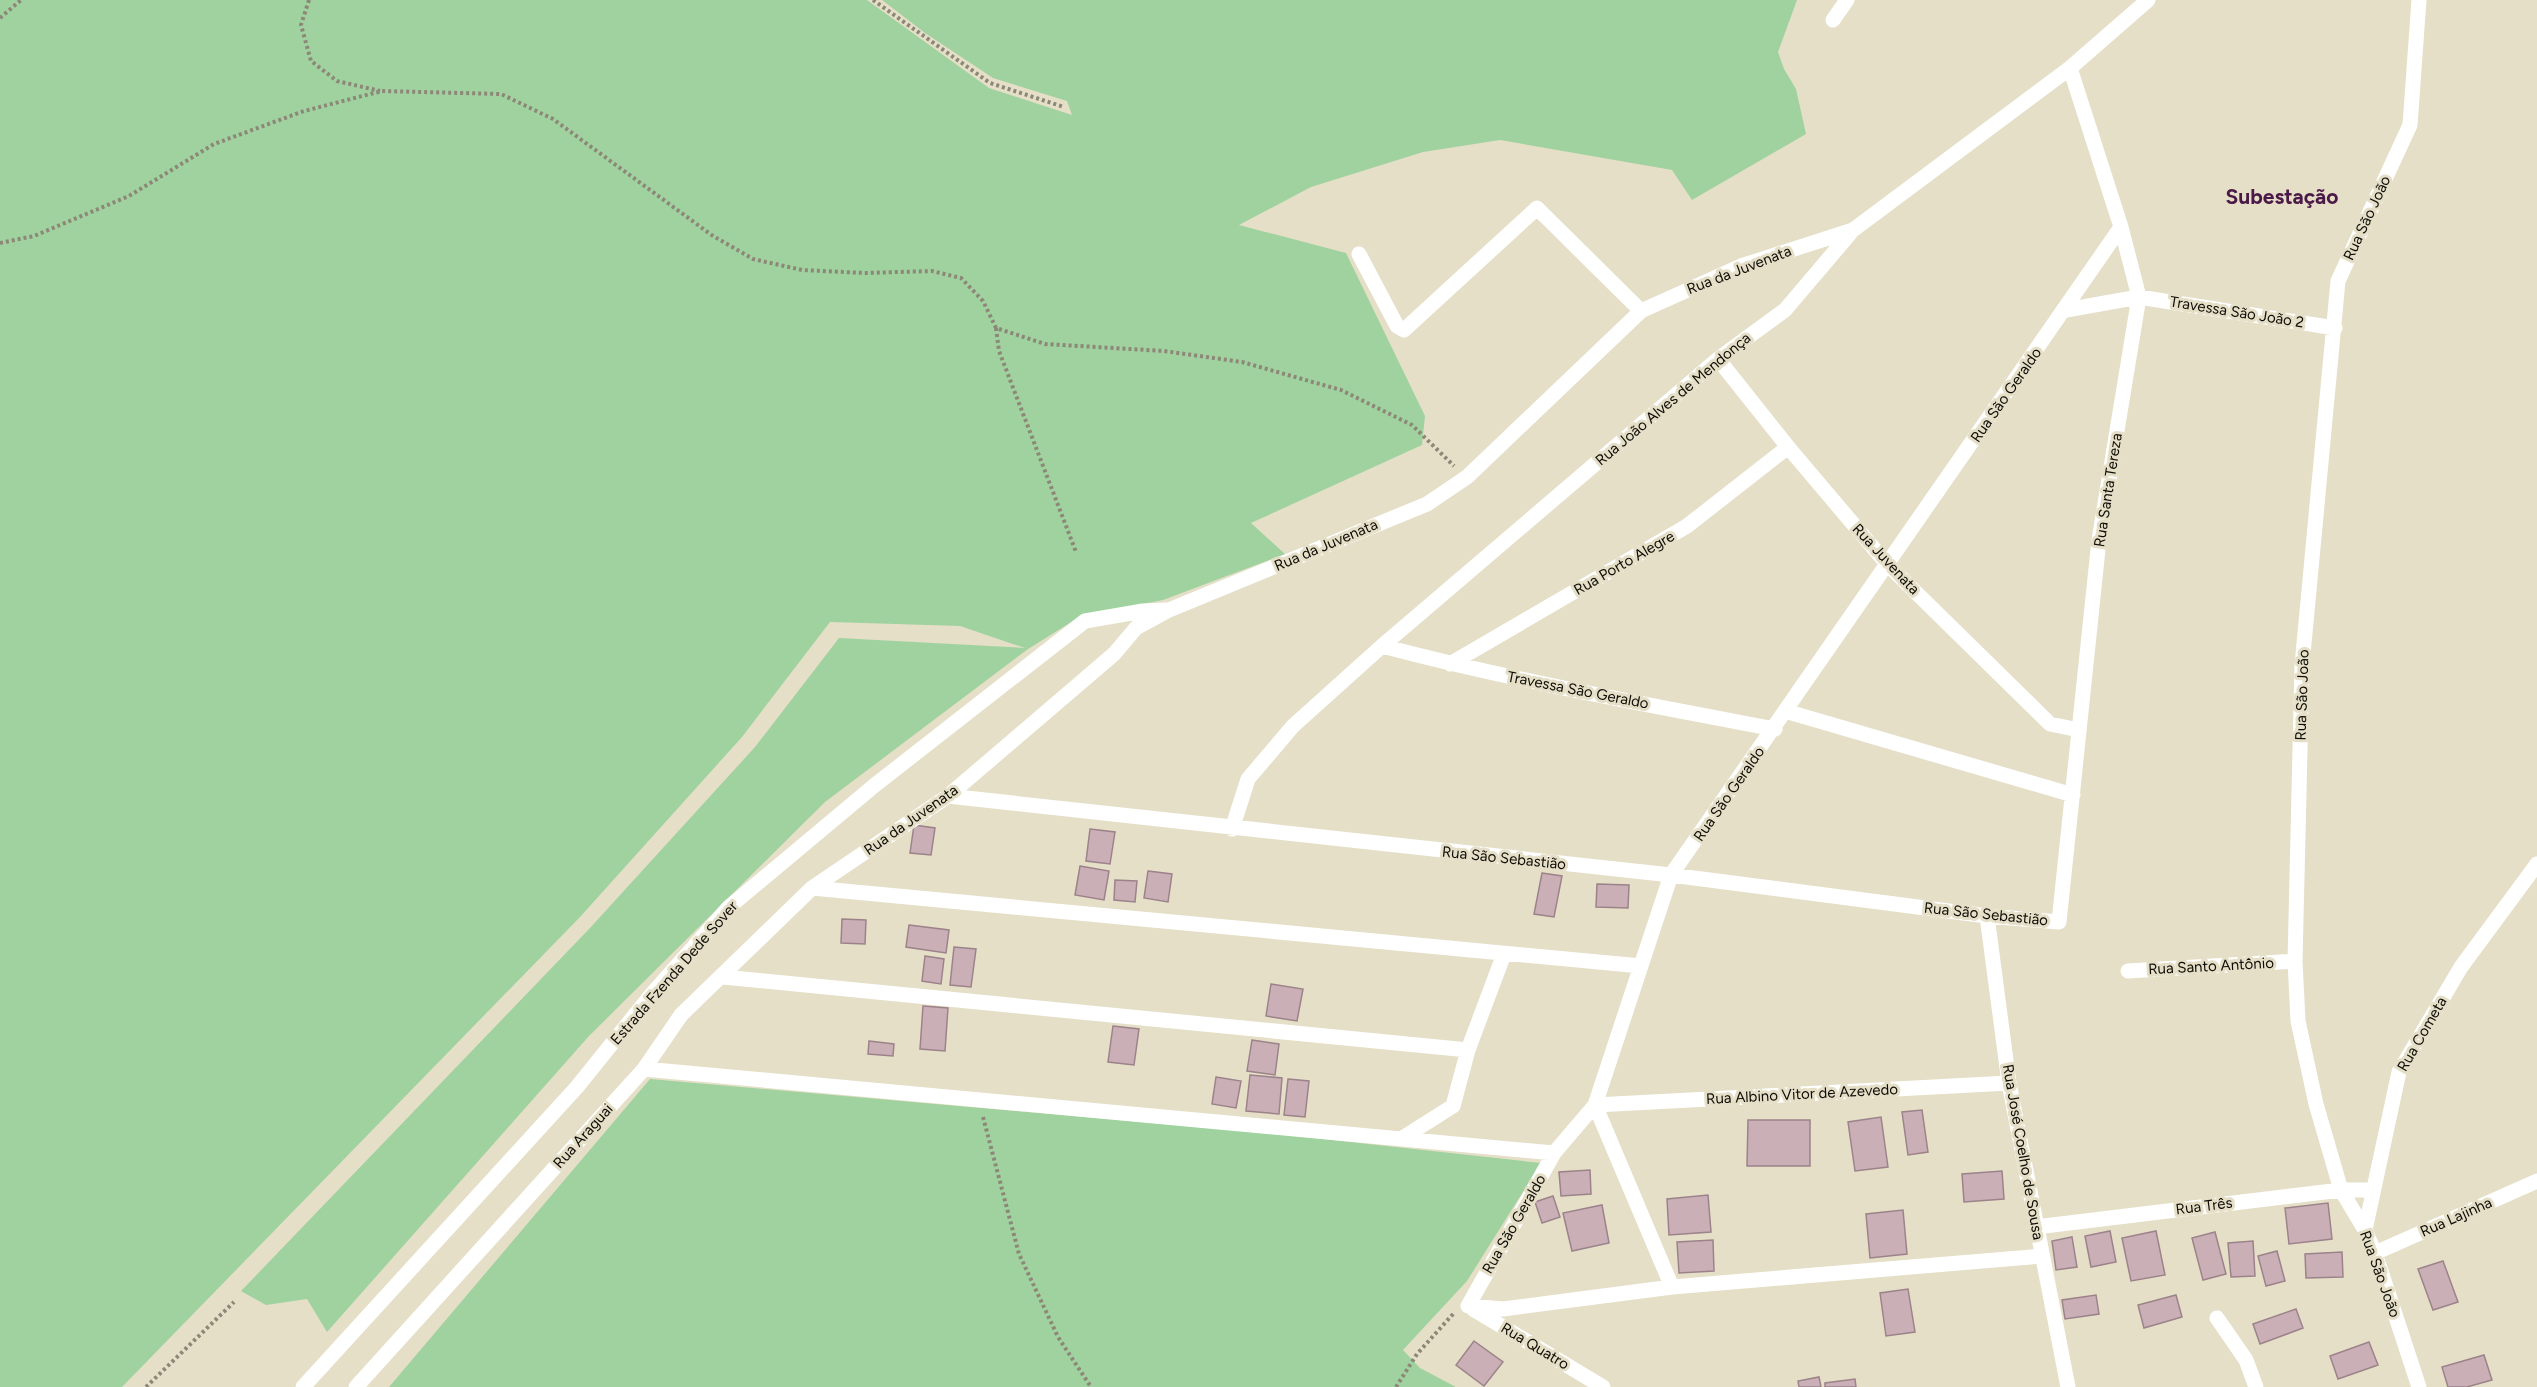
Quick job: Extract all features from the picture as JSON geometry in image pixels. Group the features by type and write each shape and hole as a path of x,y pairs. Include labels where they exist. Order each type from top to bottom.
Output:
{"street":[{"path":"1833,20 1847,0"},
{"name":"Rua João Alves de Mendonça","path":"1232,828 1248,779 1271,749 1382,646 1718,358 1785,310 1853,230 2070,68 2148,0"},
{"name":"Rua São João","path":"2419,0 2410,125 2338,281 2301,665 2295,961 2298,1021 2316,1104 2341,1190 2365,1230 2375,1253 2419,1387"},
{"name":"Rua Santa Tereza","path":"2060,922 2099,540 2139,297 2121,227 2070,68"},
{"path":"1359,254 1397,326 1404,330 1537,208 1641,310"},
{"name":"Rua São Geraldo","path":"1468,1306 1554,1153 1595,1105 1671,875 2066,310 2121,227"},
{"name":"Rua da Juvenata","path":"812,888 948,796 1113,654 1136,627 1169,610 1426,504 1467,477 1641,310 1742,266 1853,230"},
{"name":"Travessa São João 2","path":"2066,310 2139,297 2335,327"},
{"name":"Rua Juvenata","path":"1718,358 1788,447 1887,564 2050,724 2079,730"},
{"name":"Rua Porto Alegre","path":"1450,664 1688,526 1788,447"},
{"name":"Estrada Fzenda Dede Sover","path":"303,1387 577,1087 651,995 729,907 875,785 1085,621 1143,611 1169,610"},
{"name":"Travessa São Geraldo","path":"1382,646 1450,664 1775,729"},
{"path":"1785,711 2073,795"},
{"name":"Rua São Sebastião","path":"948,796 1671,875 1987,916 2060,922"},
{"name":"Rua Cometa","path":"2365,1230 2399,1072 2461,967 2537,864"},
{"path":"812,888 1641,966"},
{"name":"Rua Araguai","path":"356,1387 644,1069 681,1016 812,888"},
{"name":"Rua José Coelho de Sousa","path":"1987,916 2009,1083 2068,1387"},
{"path":"1404,1137 1453,1106 1468,1050 1504,954"},
{"name":"Rua Santo Antônio","path":"2128,971 2295,961"},
{"path":"723,977 1468,1050"},
{"path":"644,1069 1404,1137 1554,1153"},
{"name":"Rua Albino Vitor de Azevedo","path":"1595,1105 2009,1083"},
{"path":"1595,1105 1672,1287"},
{"name":"Rua Lajinha","path":"2375,1253 2537,1181"},
{"name":"Rua Três","path":"2036,1227 2341,1190 2373,1190"},
{"path":"1468,1306 1503,1309 1672,1287 2042,1256"},
{"name":"Rua Quatro","path":"1468,1306 1603,1387"},
{"path":"2217,1318 2246,1360 2256,1387"}],"path":[{"path":"0,18 21,0"},
{"path":"309,0 301,25 311,61 338,81 382,91 501,94 554,119 713,236 753,259 802,270 865,273 932,271 961,278 983,301 996,328 999,351 1076,552"},
{"path":"873,0 990,82 1064,107"},
{"path":"0,243 34,236 129,196 214,144 304,111 382,91"},
{"path":"996,328 1046,344 1164,351 1242,362 1341,390 1412,424 1467,477"},
{"path":"979,1100 1019,1254 1058,1337 1091,1387"},
{"path":"146,1387 234,1302"},
{"path":"1396,1387 1417,1354 1451,1315 1468,1306"}],"green space":[{"path":"0,0 867,0 989,88 1072,115 1067,101 993,78 925,33 882,0 1797,0 1778,52 1784,69 1796,89 1806,134 1692,200 1672,170 1500,140 1423,152 1311,187 1239,225 1346,253 1425,416 1422,445 1251,523 1285,554 1163,600 1081,616 1028,649 825,802 589,1036 327,1332 307,1299 266,1305 241,1291 590,928 755,747 839,638 1025,648 960,626 830,622 742,737 580,917 122,1387 0,1387"},
{"path":"650,1079 1267,1133 1541,1163 1467,1281 1403,1350 1420,1368 1456,1387 389,1387"}],"building":[{"path":"914,825 935,828 931,855 910,853"},
{"path":"1090,829 1115,832 1110,864 1086,861"},
{"path":"1080,866 1109,871 1104,900 1075,895"},
{"path":"1148,871 1172,874 1168,902 1144,898"},
{"path":"1542,873 1562,876 1554,917 1534,914"},
{"path":"1115,880 1137,881 1135,902 1114,900"},
{"path":"1597,884 1629,885 1628,908 1596,907"},
{"path":"842,919 866,920 865,944 841,943"},
{"path":"909,925 949,930 946,953 906,947"},
{"path":"954,947 976,949 971,987 950,985"},
{"path":"925,956 944,959 941,984 922,981"},
{"path":"1271,984 1303,989 1297,1021 1266,1016"},
{"path":"923,1006 948,1008 945,1051 920,1049"},
{"path":"1113,1026 1139,1029 1134,1065 1108,1062"},
{"path":"1252,1040 1279,1044 1275,1075 1247,1071"},
{"path":"869,1041 894,1044 893,1056 868,1054"},
{"path":"1250,1075 1282,1078 1279,1114 1246,1111"},
{"path":"1216,1077 1241,1081 1236,1108 1212,1104"},
{"path":"1288,1079 1309,1081 1305,1117 1284,1115"},
{"path":"1922,1110 1928,1152 1908,1155 1902,1112"},
{"path":"1881,1117 1888,1167 1855,1171 1848,1122"},
{"path":"1748,1120 1810,1120 1810,1166 1747,1166"},
{"path":"1590,1170 1591,1194 1561,1196 1559,1172"},
{"path":"2002,1171 2004,1199 1964,1202 1962,1174"},
{"path":"1708,1195 1711,1232 1669,1235 1667,1199"},
{"path":"1553,1196 1560,1217 1542,1223 1535,1202"},
{"path":"2328,1203 2332,1239 2289,1244 2285,1208"},
{"path":"1602,1205 1609,1243 1572,1251 1563,1213"},
{"path":"1903,1210 1907,1254 1870,1258 1866,1214"},
{"path":"2110,1231 2116,1262 2091,1267 2085,1236"},
{"path":"2156,1231 2165,1275 2131,1281 2122,1238"},
{"path":"2215,1232 2226,1274 2203,1280 2192,1238"},
{"path":"2072,1237 2077,1267 2056,1270 2052,1241"},
{"path":"1713,1240 1714,1271 1679,1273 1677,1242"},
{"path":"2253,1241 2255,1276 2231,1277 2228,1243"},
{"path":"2277,1251 2285,1281 2266,1286 2258,1256"},
{"path":"2342,1252 2343,1277 2306,1278 2305,1254"},
{"path":"2443,1261 2458,1302 2433,1310 2418,1269"},
{"path":"1908,1289 1915,1332 1886,1336 1880,1293"},
{"path":"2096,1295 2099,1314 2065,1319 2062,1300"},
{"path":"2176,1295 2182,1317 2144,1328 2138,1305"},
{"path":"2296,1309 2303,1328 2260,1344 2253,1324"},
{"path":"1474,1341 1503,1362 1484,1386 1456,1365"},
{"path":"2369,1342 2378,1365 2338,1379 2330,1356"},
{"path":"2484,1355 2492,1380 2467,1387 2448,1387 2442,1367"},
{"path":"1819,1377 1821,1387 1799,1387 1798,1381"},
{"path":"1855,1379 1856,1387 1825,1387 1825,1383"}],"district":[{"name":"Subestação","path":"2282,196"}]}
